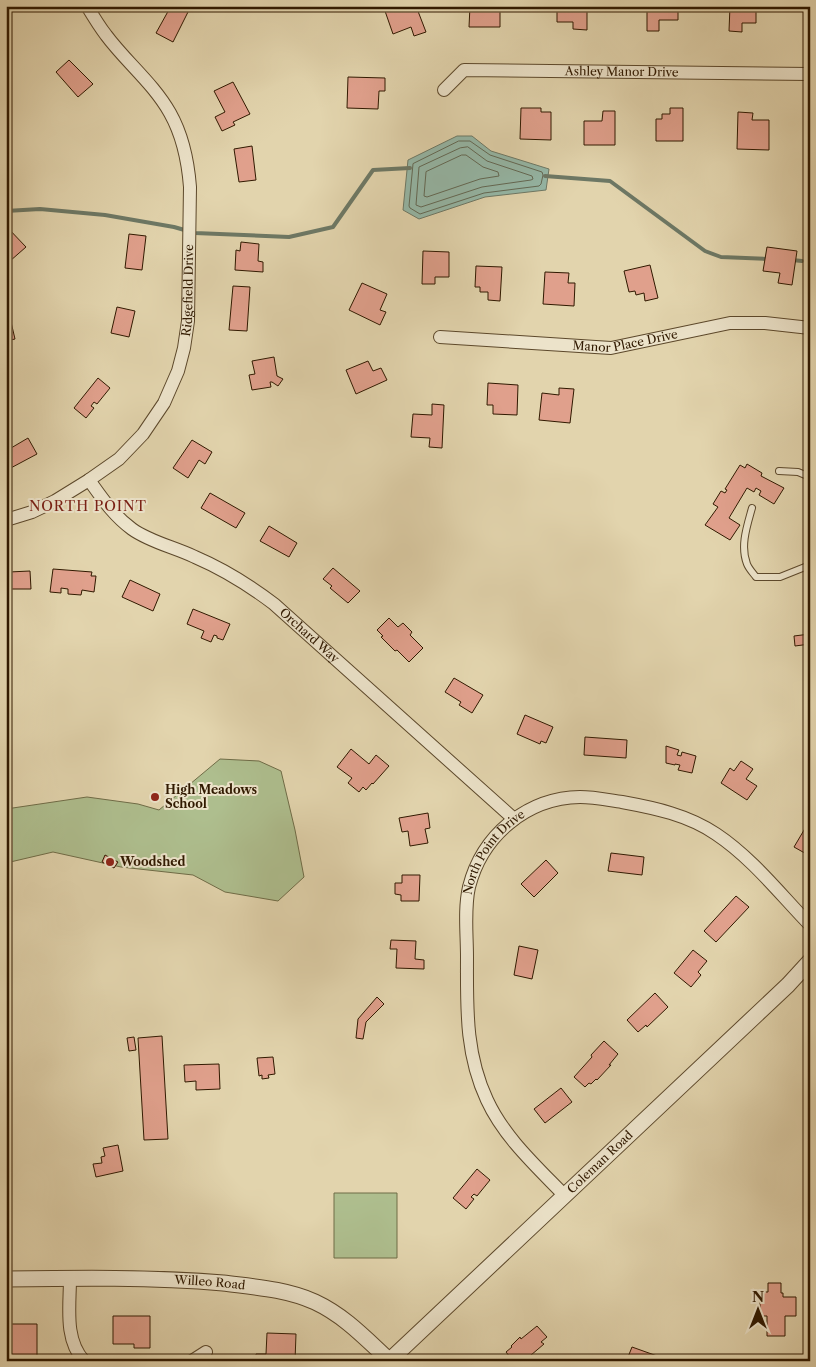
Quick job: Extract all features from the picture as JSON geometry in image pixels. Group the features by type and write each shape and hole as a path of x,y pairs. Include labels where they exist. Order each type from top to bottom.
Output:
{"street":[{"name":"Ridgefield Drive","path":"6,520 32,512 47,504 89,480 119,459 143,434 164,403 178,371 184,348 188,321 190,187 184,149 178,130 169,112 152,87 106,36 87,6"},
{"name":"Ashley Manor Drive","path":"444,90 464,70 810,74"},
{"name":"Manor Place Drive","path":"440,337 611,348 730,323 765,323 810,328"},
{"name":"Orchard Way","path":"89,480 110,509 132,529 150,539 221,569 248,585 274,604 514,819"},
{"name":"North Point Drive","path":"564,1195 515,1144 496,1118 478,1080 468,1039 466,912 469,889 475,868 485,849 498,832 529,810 545,803 562,799 598,798 650,807 685,818 715,833 742,853 810,925"},
{"name":"Coleman Road","path":"390,1361 788,985 810,961"},
{"path":"70,1278 71,1332 77,1352 84,1361"},
{"name":"Willeo Road","path":"6,1279 157,1279 256,1287 290,1293 316,1303 339,1315 390,1361"},
{"path":"192,1361 206,1352"}],"lane":[{"path":"779,471 798,472 810,477"},
{"path":"752,508 745,537 744,554 747,565 756,578 780,578 810,565"}],"green space":[{"path":"220,759 259,761 281,771 304,877 278,901 225,892 193,875 121,867 53,852 6,863 6,809 87,797 138,804 159,810"},
{"path":"334,1193 397,1193 397,1258 334,1258"}],"water":[{"path":"457,136 472,136 491,151 549,169 546,190 485,197 419,219 403,210 408,160"}],"building":[{"path":"171,6 177,6 188,12 173,42 156,33"},
{"path":"398,6 416,6 426,32 414,36 411,27 393,34 385,11"},
{"path":"470,6 500,6 500,27 469,27"},
{"path":"557,6 587,6 587,30 573,29 573,22 557,22"},
{"path":"647,6 678,6 678,20 659,20 659,31 647,31"},
{"path":"730,6 756,6 756,23 742,23 742,32 729,31"},
{"path":"806,6 810,6 810,25 806,25"},
{"path":"69,60 93,84 78,97 56,72"},
{"path":"348,77 385,78 385,91 379,91 378,109 347,108"},
{"path":"233,82 250,114 233,122 235,125 222,131 215,117 225,112 214,91"},
{"path":"521,108 541,108 541,112 551,112 551,140 520,139"},
{"path":"670,108 683,108 683,141 656,141 656,119 662,119 662,114 670,114"},
{"path":"603,111 615,111 615,145 584,145 584,121 602,121"},
{"path":"738,112 753,113 752,120 769,120 769,150 737,149"},
{"path":"806,114 810,114 810,152 806,152"},
{"path":"252,146 256,180 239,182 234,149"},
{"path":"6,226 26,247 10,261 6,257"},
{"path":"129,234 146,236 142,270 125,268"},
{"path":"241,242 259,244 258,261 263,262 263,272 235,270 236,250 240,251"},
{"path":"767,247 797,251 792,285 778,283 780,273 763,271"},
{"path":"423,251 449,252 449,277 435,277 435,284 422,284"},
{"path":"650,265 658,298 645,301 644,293 636,295 635,291 629,292 624,271"},
{"path":"476,266 502,267 500,301 488,300 488,292 480,292 480,287 475,287"},
{"path":"545,272 569,273 568,283 575,283 574,306 543,304"},
{"path":"362,283 387,294 380,310 386,312 380,325 349,310"},
{"path":"233,286 250,287 247,331 229,330"},
{"path":"117,307 135,311 129,337 111,333"},
{"path":"11,322 15,339 6,341 6,323"},
{"path":"274,357 277,376 283,379 278,386 270,382 271,387 252,390 249,375 255,374 252,361"},
{"path":"368,361 373,371 381,368 387,380 356,394 346,370"},
{"path":"98,378 110,388 97,404 94,402 91,406 94,408 86,418 74,408"},
{"path":"488,383 518,385 517,415 493,414 493,405 487,405"},
{"path":"559,388 574,389 570,423 539,420 542,393 559,395"},
{"path":"432,404 444,405 442,448 429,447 430,438 411,437 413,414 432,415"},
{"path":"28,438 37,454 7,470 6,451"},
{"path":"192,440 212,452 205,464 199,460 188,478 173,468"},
{"path":"747,464 762,473 761,476 784,488 774,504 759,495 761,491 756,488 754,492 747,488 729,518 740,525 730,540 705,525 718,507 713,504 721,491 725,493 727,490 725,489 740,465 745,468"},
{"path":"210,493 245,513 236,528 201,508"},
{"path":"269,526 297,543 289,557 260,541"},
{"path":"333,568 360,591 348,603 330,588 332,586 323,579"},
{"path":"53,569 92,572 91,576 96,576 94,592 82,590 81,595 68,594 68,589 61,588 61,593 50,592"},
{"path":"30,571 31,589 6,589 6,574 9,574 9,572"},
{"path":"130,580 160,594 153,611 122,597"},
{"path":"193,609 230,624 223,640 214,635 211,642 201,638 204,631 187,624"},
{"path":"389,618 398,627 403,623 412,632 410,635 423,648 409,662 381,637 383,636 377,630"},
{"path":"810,634 810,644 795,646 794,636"},
{"path":"454,678 483,695 472,713 459,705 461,702 445,692"},
{"path":"525,715 553,727 546,743 541,741 540,744 517,734"},
{"path":"585,737 627,740 626,758 584,755"},
{"path":"666,746 679,750 677,755 681,756 682,752 696,756 692,773 678,770 680,765 666,763"},
{"path":"351,749 369,764 376,755 389,766 373,784 366,790 363,787 359,792 348,783 352,778 337,767"},
{"path":"741,761 753,769 746,779 757,786 747,800 721,783 730,768 734,771"},
{"path":"428,813 430,828 425,829 428,843 410,846 408,831 402,832 399,818"},
{"path":"810,820 810,856 794,847"},
{"path":"611,853 644,857 642,875 608,871"},
{"name":"Woodshed","path":"105,855 118,862 114,868 102,862"},
{"path":"546,860 558,873 534,897 521,884"},
{"path":"402,875 420,875 419,901 401,901 401,895 395,894 395,883 402,883"},
{"path":"736,896 749,907 716,942 704,931"},
{"path":"391,940 416,941 415,959 424,960 424,969 396,968 397,949 390,949"},
{"path":"519,946 538,950 532,979 514,975"},
{"path":"693,950 707,961 698,972 701,975 691,987 674,973"},
{"path":"655,993 668,1007 647,1027 646,1025 638,1032 627,1020"},
{"path":"377,997 384,1004 366,1022 363,1039 356,1038 358,1019"},
{"path":"162,1036 168,1139 144,1140 138,1038"},
{"path":"134,1037 136,1050 129,1051 127,1038"},
{"path":"604,1041 618,1054 597,1080 585,1087 574,1077"},
{"path":"273,1057 275,1074 268,1075 269,1078 262,1079 262,1075 259,1076 257,1058"},
{"path":"219,1064 220,1089 196,1090 196,1081 185,1082 184,1065"},
{"path":"561,1088 572,1102 545,1123 534,1109"},
{"path":"118,1145 123,1171 96,1177 93,1164 102,1163 101,1157 105,1156 103,1148"},
{"path":"477,1169 490,1180 477,1196 474,1194 471,1197 474,1199 466,1209 453,1198"},
{"path":"768,1283 781,1283 783,1297 796,1297 796,1316 785,1316 785,1336 767,1336 767,1316 760,1316 760,1292 768,1292"},
{"path":"113,1316 150,1316 150,1348 134,1348 134,1344 113,1344"},
{"path":"6,1324 37,1324 37,1356 6,1356"},
{"path":"537,1326 547,1337 541,1342 544,1344 524,1361 513,1361 506,1352 520,1337 521,1339"},
{"path":"267,1333 296,1334 295,1361 256,1361 256,1354 266,1354"},
{"path":"632,1347 660,1357 658,1361 638,1361 628,1357"}],"waterway":[{"path":"6,211 40,209 105,215 174,227 195,233 289,237 333,227 373,170 410,168"},
{"path":"545,176 610,181 705,251 721,257 768,259"},
{"path":"792,260 802,261"}],"place":[{"name":"High Meadows School","path":"155,797"},
{"name":"Woodshed","path":"110,862"}],"district":[{"name":"NORTH POINT","path":"88,506"}]}
